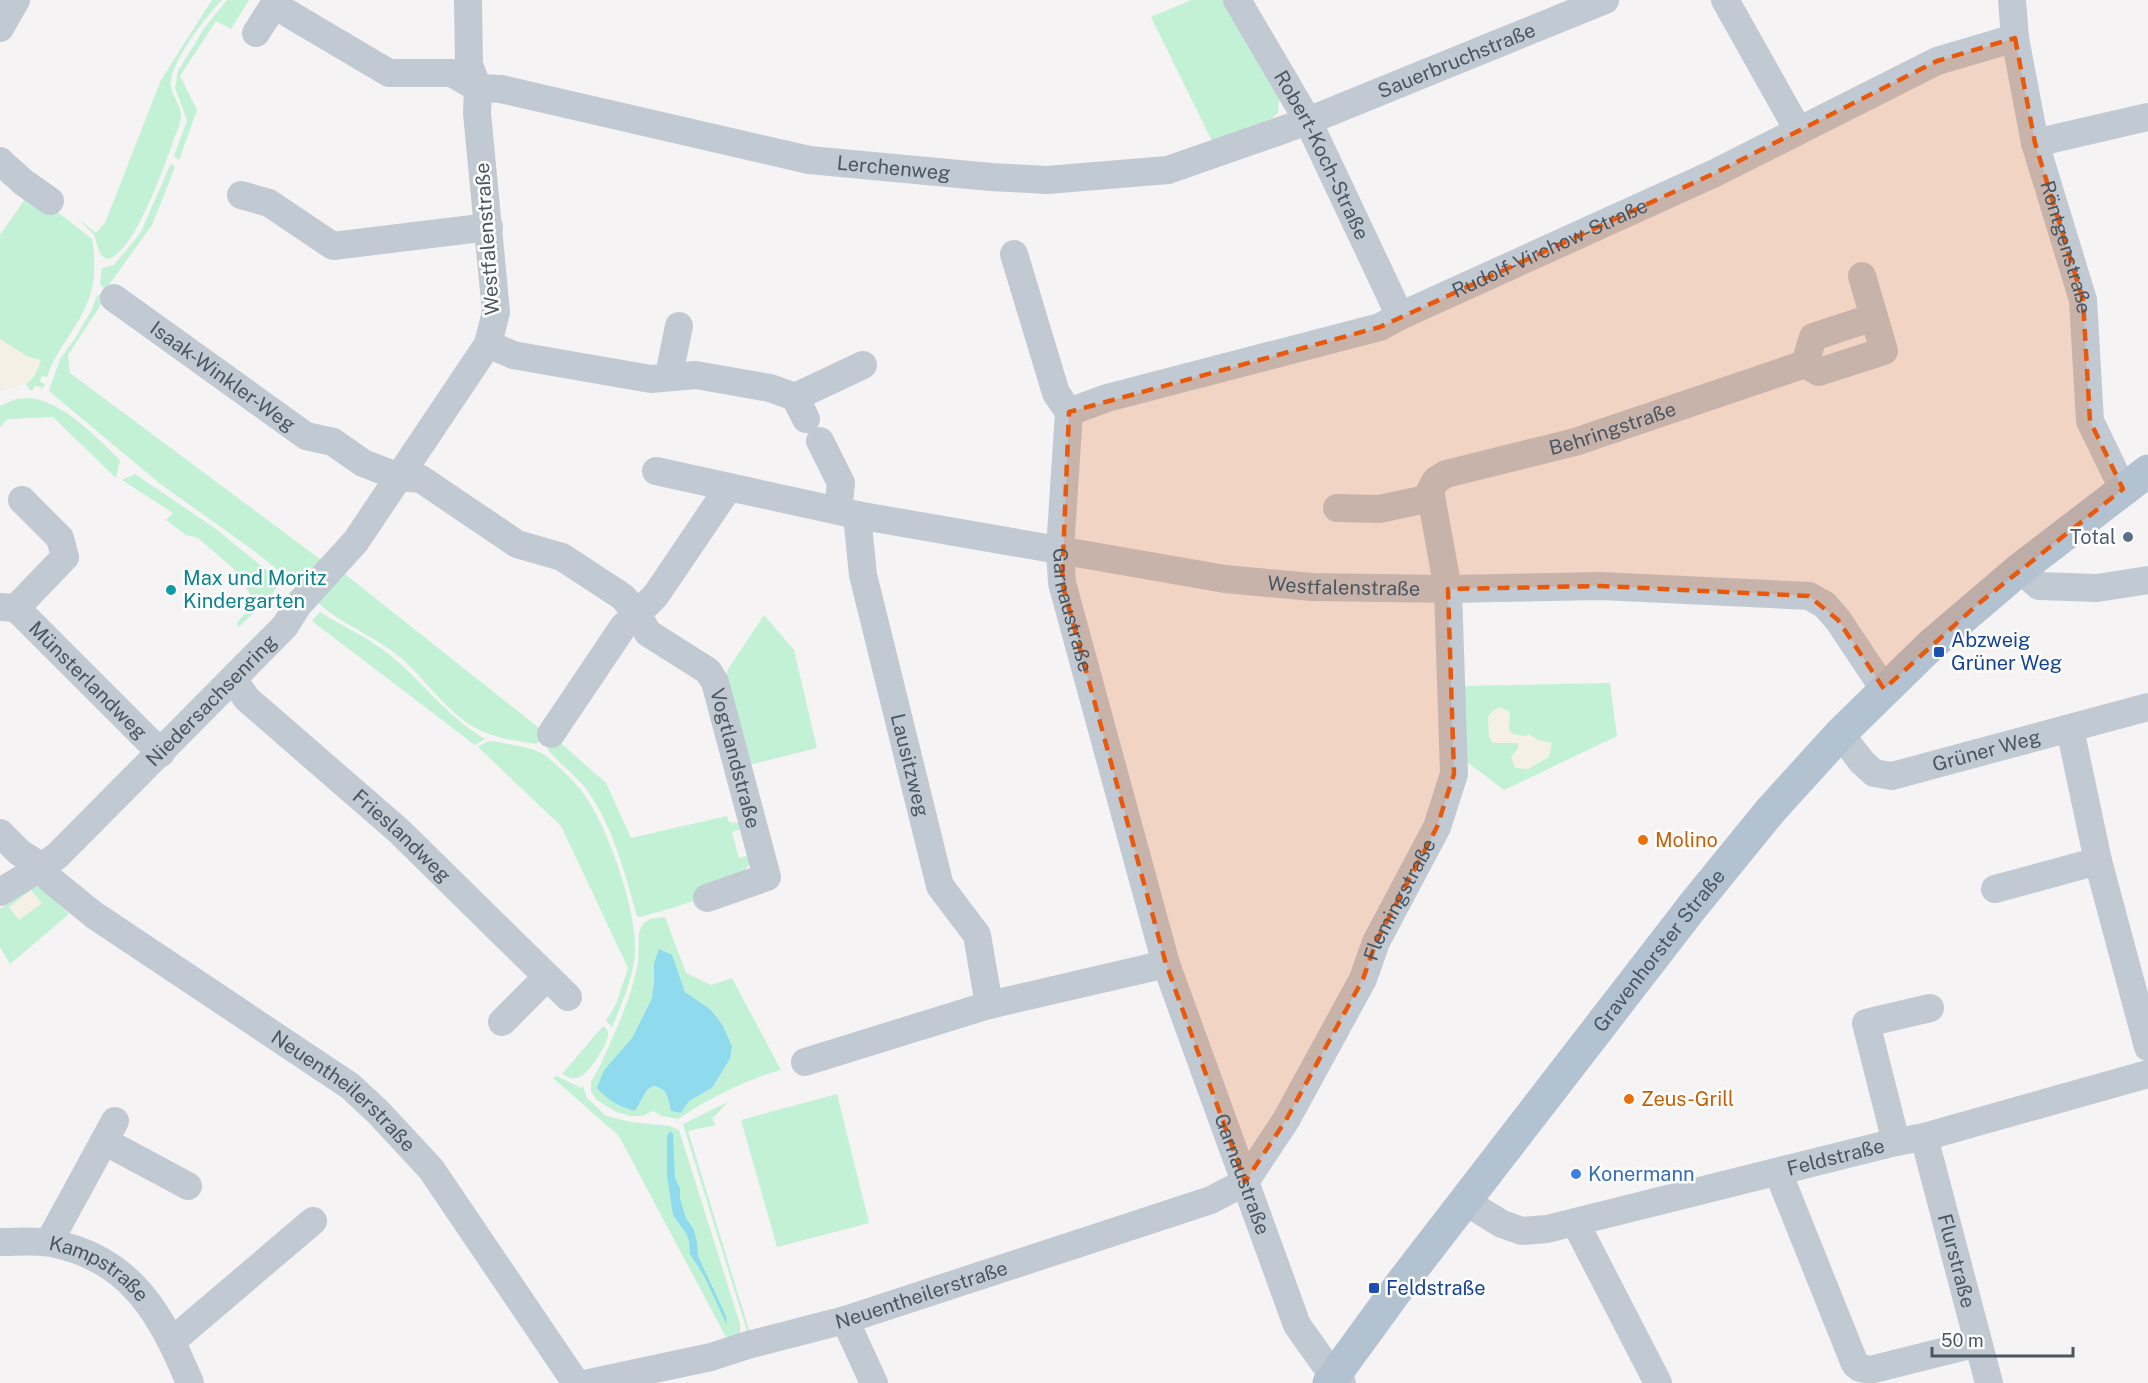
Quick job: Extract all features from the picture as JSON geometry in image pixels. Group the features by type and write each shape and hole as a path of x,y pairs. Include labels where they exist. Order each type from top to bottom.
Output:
{"main road":[{"name":"Gravenhorster Straße","path":"1335,1381 1404,1280 1692,907 1771,810 1884,689 1978,604 2136,480"}],"street":[{"path":"0,28 16,0"},
{"name":"Westfalenstraße","path":"468,0 469,65 478,88 477,114 496,312 488,344 513,355 651,379 696,375 770,388 807,419"},
{"name":"Robert-Koch-Straße","path":"1237,0 1308,121 1400,316"},
{"name":"Sauerbruchstraße","path":"1308,121 1605,0"},
{"path":"1725,0 1798,130"},
{"name":"Röntgenstraße","path":"2012,0 2014,38 2035,143 2083,300 2090,421 2136,480"},
{"path":"256,33 274,4 389,73 452,73 478,88"},
{"name":"Rudolf-Virchow-Straße","path":"1069,412 1107,398 1380,327 1715,174 1937,61 2014,38"},
{"name":"Lerchenweg","path":"478,88 501,89 809,160 1047,180 1168,170 1308,121"},
{"path":"2035,143 2148,117"},
{"path":"0,161 23,182 50,201"},
{"path":"241,195 269,203 332,258 489,227"},
{"path":"1014,254 1056,393 1069,412"},
{"name":"Behringstraße","path":"1431,498 1430,491 1436,480 1446,474 1575,442 1806,364 1819,372 1884,351 1862,276"},
{"name":"Isaak-Winkler-Weg","path":"114,298 306,436 333,442 363,463 399,477"},
{"path":"674,377 671,365 679,326"},
{"name":"Niedersachsenring","path":"0,892 58,855 285,626 298,605 356,541 488,344"},
{"path":"656,471 847,513 841,483 807,419 863,365"},
{"name":"Garnaustraße","path":"1069,412 1060,550 1062,583 1166,964 1297,1324 1335,1381"},
{"name":"Vogtlandstraße","path":"399,477 421,479 517,544 562,557 623,597 637,614 648,633 708,671 715,682 767,877 707,898"},
{"path":"551,734 623,627 656,595 729,487"},
{"path":"1337,508 1379,509 1431,498 1448,589"},
{"name":"Münsterlandweg","path":"22,500 60,538 65,556 8,607 161,753"},
{"name":"Westfalenstraße","path":"847,513 1225,579 1312,587 1448,589 1601,586 1809,596 1825,605 1838,620 1884,689"},
{"name":"Lausitzweg","path":"847,513 939,886 976,935 989,1005"},
{"path":"2020,569 2039,586 2097,588 2148,580"},
{"name":"Flemingstraße","path":"1245,1182 1286,1120 1363,979 1376,942 1437,827 1454,774 1448,589"},
{"name":"Frieslandweg","path":"233,679 247,699 399,831 568,997"},
{"name":"Grüner Weg","path":"1840,734 1862,762 1874,773 1892,776 2148,707"},
{"path":"2070,729 2098,861 2148,1047"},
{"path":"0,833 19,852 42,867"},
{"path":"1995,889 2098,861"},
{"name":"Neuentheilerstraße","path":"42,867 51,880 94,915 350,1086 390,1123 430,1169 576,1383"},
{"path":"805,1062 989,1005 1166,964"},
{"path":"502,1022 547,976"},
{"name":"Feldstraße","path":"1910,1140 1866,1023 1930,1008"},
{"name":"Feldstraße","path":"1466,1202 1502,1224 1522,1231 1547,1229 1910,1140 2148,1074"},
{"path":"49,1242 110,1131 188,1186"},
{"name":"Flurstraße","path":"1910,1140 1978,1343 1989,1383"},
{"path":"1778,1172 1855,1364 1860,1368 1870,1370 1978,1343"},
{"name":"Neuentheilerstraße","path":"589,1383 711,1357 845,1320 1211,1200 1245,1182"},
{"path":"172,1341 313,1221"},
{"path":"1575,1222 1658,1383"},
{"name":"Kampstraße","path":"0,1242 49,1242 102,1260 130,1283 153,1310 172,1341 190,1383"},
{"path":"845,1320 874,1383"}],"highlighted area":[{"path":"2015,38 2035,143 2083,300 2090,421 2123,489 1978,604 1884,689 1838,620 1809,596 1601,586 1448,589 1454,774 1437,827 1376,942 1363,979 1286,1120 1245,1182 1166,964 1062,583 1069,412 1380,327 1715,173 1937,61"}],"green space":[{"path":"212,0 222,0 194,34 173,72 171,86 179,105 181,119 155,189 127,244 116,255 106,259 100,254 94,235 77,218 96,233 105,223 161,80"},
{"path":"227,0 249,0 231,29 216,21 180,76 197,110 179,160 174,156 187,120 175,88 178,71 205,27"},
{"path":"1191,0 1230,0 1279,99 1278,113 1271,119 1213,143 1151,17"},
{"path":"171,163 175,167 152,225 106,289 100,285 102,268 114,265 141,232"},
{"path":"28,195 47,204 92,239 94,259 94,279 86,307 47,377 42,376 40,382 45,384 41,390 41,387 34,386 33,390 30,390 26,385 35,375 40,360 28,357 0,339 0,235"},
{"path":"102,293 106,297 68,355 70,373 328,565 301,589 253,550 159,483 49,391 60,359 76,337 96,297"},
{"path":"27,398 53,405 78,421 120,460 116,478 53,417 8,419 0,427 0,406 16,399"},
{"path":"135,474 216,529 280,581 269,598 239,627 237,623 246,612 251,597 243,581 233,568 198,538 186,535 166,520 173,513 122,480"},
{"path":"341,571 548,735 536,744 509,739 482,731 459,716 400,657 335,616 315,600"},
{"path":"320,612 383,650 447,710 485,739 475,745 312,621"},
{"path":"764,615 794,650 817,748 745,766 725,682 728,669"},
{"path":"1610,683 1617,736 1504,790 1463,759 1463,686"},
{"path":"554,737 606,783 631,838 727,816 729,822 739,823 742,829 732,832 739,858 750,855 751,861 732,882 702,898 637,916 617,851 596,804 583,785 548,750"},
{"path":"494,741 538,751 557,766 577,785 590,803 610,844 626,891 635,935 634,963 612,1027 606,1021 616,1004 628,968 561,826 478,747 486,742"},
{"path":"36,882 69,914 10,964 0,947 0,909"},
{"path":"665,917 686,973 711,985 732,978 781,1070 728,1090 679,1119 662,1116 653,1111 642,1116 630,1116 616,1112 597,1100 591,1092 591,1082 620,1021 631,991 638,964 639,932 643,924 650,919","holes":["660,949 676,967 685,992 710,1009 722,1024 732,1046 730,1059 712,1088 689,1101 681,1113 671,1111 664,1091 653,1086 647,1090 635,1111 624,1108 601,1093 604,1070 632,1038 652,998 654,963"]},
{"path":"603,1026 607,1029 608,1034 602,1051 584,1075 575,1078 562,1074"},
{"path":"557,1076 581,1088 583,1086 587,1098 606,1116 631,1122 670,1126 679,1130 740,1324 740,1336 728,1341 619,1136 553,1078"},
{"path":"837,1094 869,1223 777,1247 741,1120"},
{"path":"728,1102 712,1119 716,1125 688,1131 750,1333 748,1334 683,1124"}],"sand":[{"path":"0,339 28,357 41,360 31,380 0,392"},
{"path":"1500,707 1510,712 1509,728 1512,734 1526,736 1529,734 1538,740 1552,743 1549,757 1528,769 1515,768 1511,757 1518,748 1518,743 1493,743 1489,737 1488,717 1492,711"},
{"path":"31,890 42,903 19,920 9,907"}],"water":[{"path":"659,949 672,955 685,992 710,1009 722,1024 732,1046 730,1059 712,1088 689,1101 681,1113 671,1111 666,1094 658,1087 653,1086 647,1090 635,1111 614,1102 597,1088 604,1070 632,1038 652,998 654,963"},
{"path":"670,1131 673,1133 675,1178 680,1188 680,1199 686,1218 694,1230 698,1256 726,1316 727,1325 704,1276 690,1254 686,1233 673,1215 667,1176 667,1136"}],"place":[{"name":"Total","path":"2128,537"},
{"name":"Max und Moritz Kindergarten","path":"171,590"},
{"name":"Abzweig Grüner Weg","path":"1939,652"},
{"name":"Molino","path":"1643,840"},
{"name":"Zeus-Grill","path":"1629,1099"},
{"name":"Konermann","path":"1576,1174"},
{"name":"Feldstraße","path":"1374,1288"}]}
